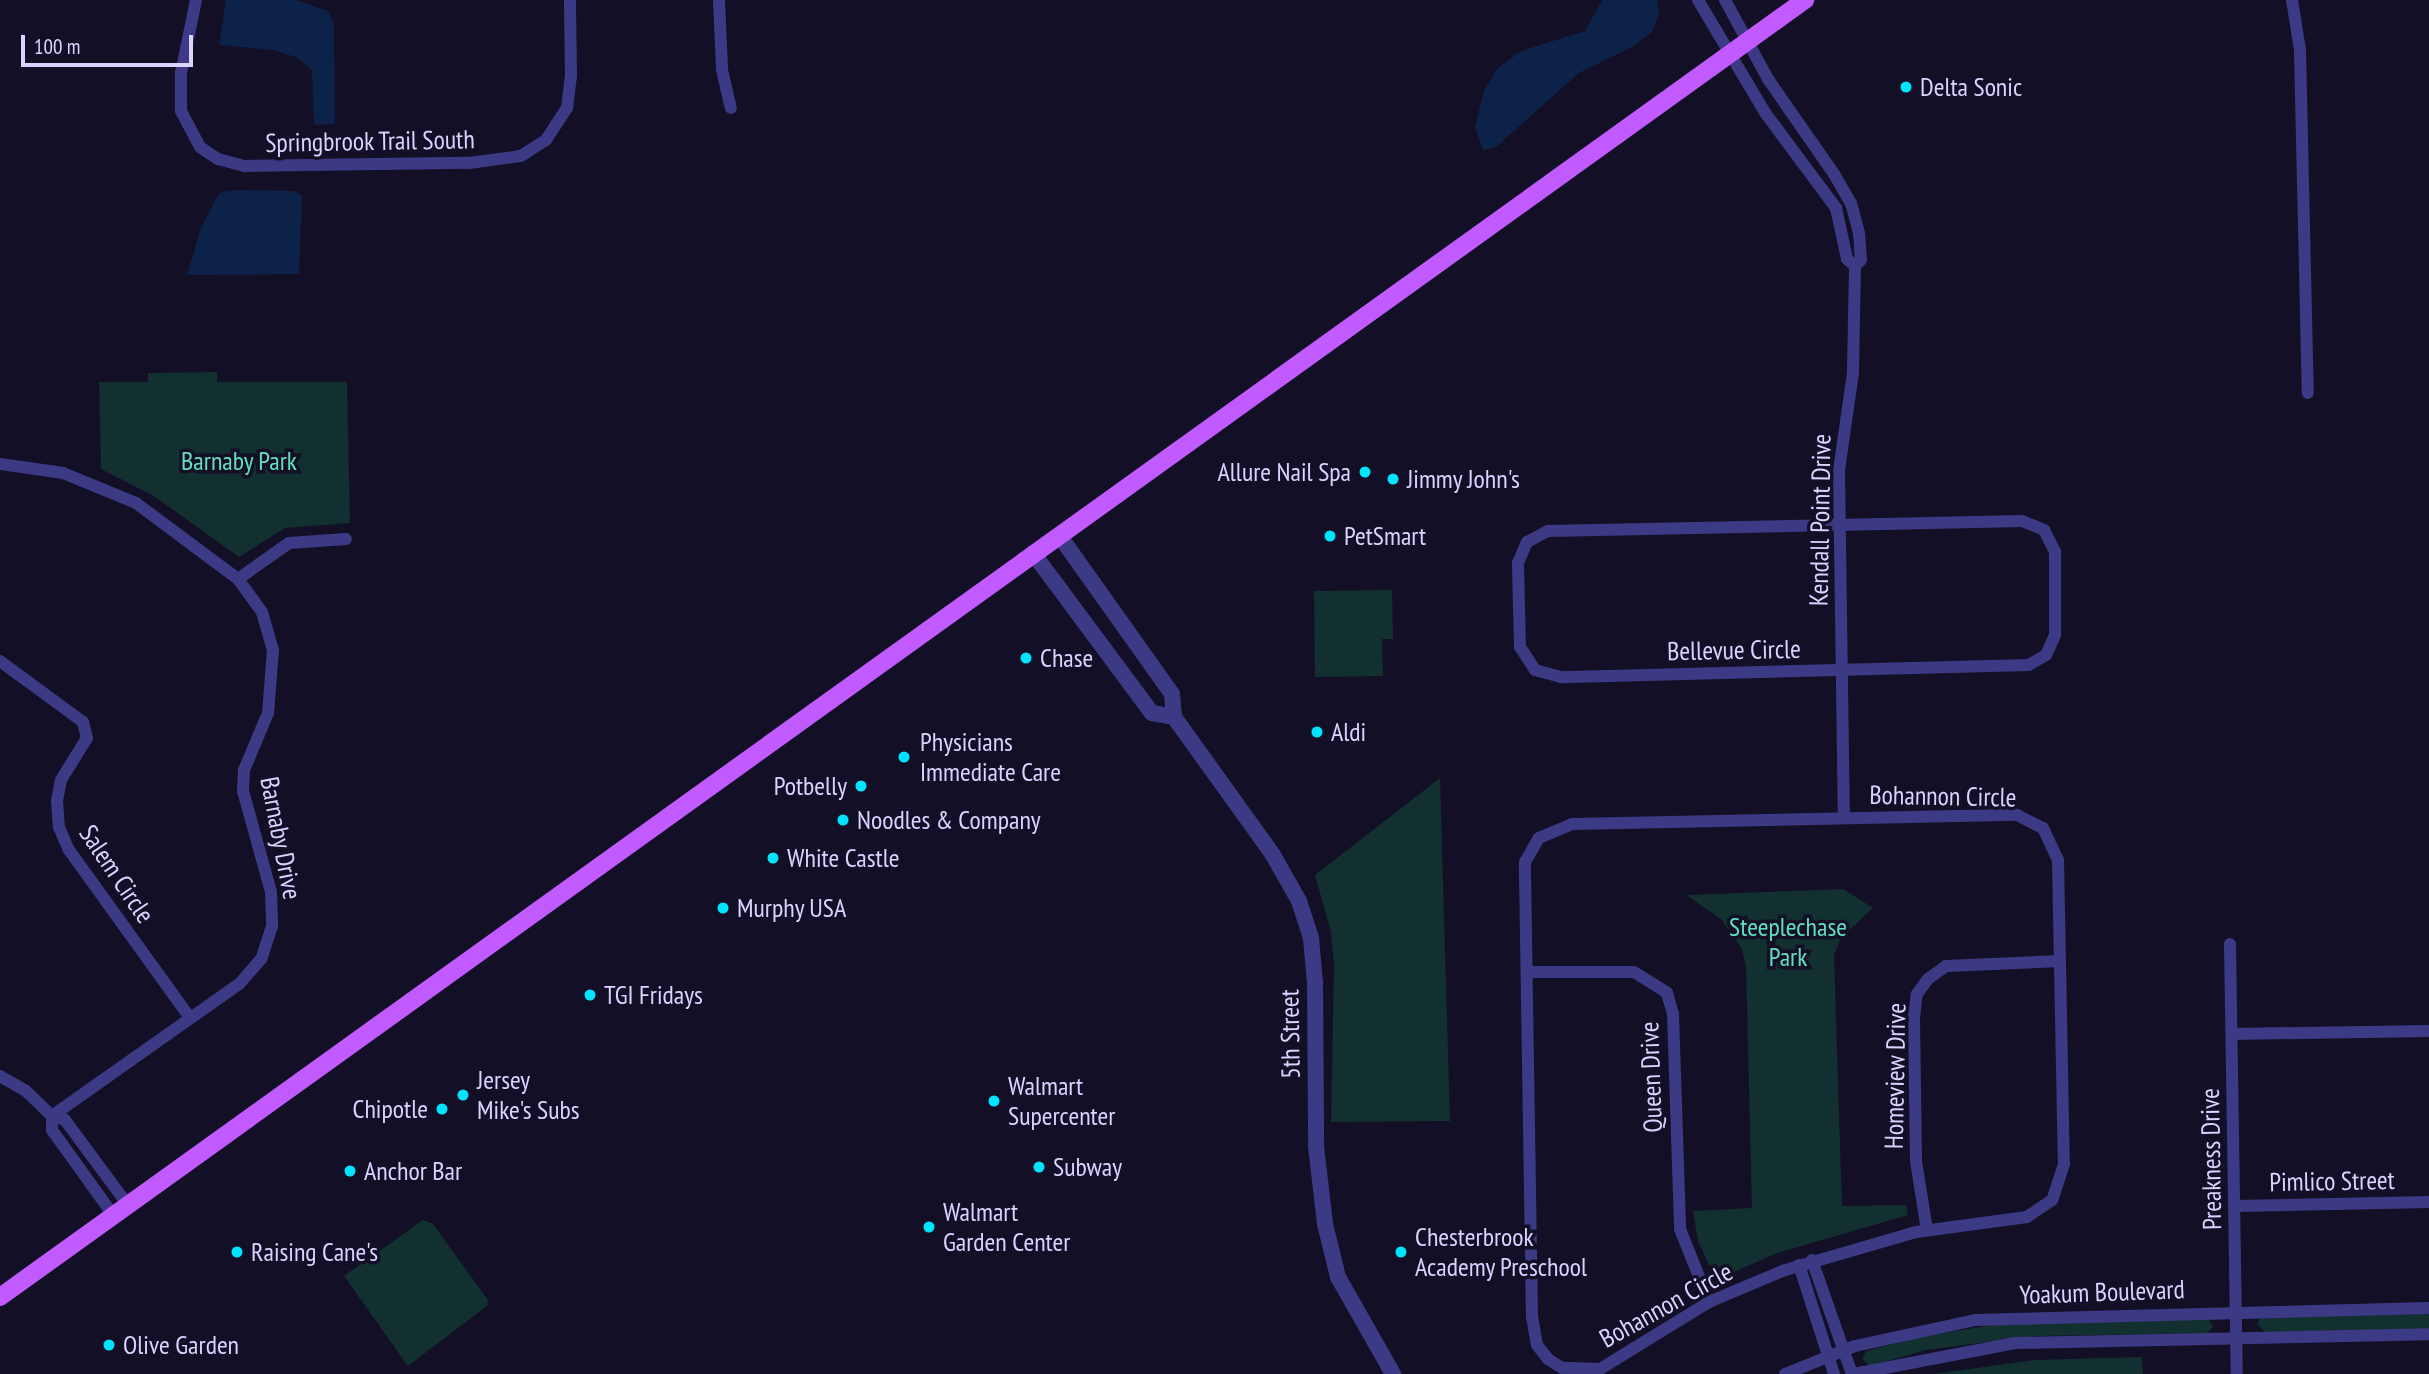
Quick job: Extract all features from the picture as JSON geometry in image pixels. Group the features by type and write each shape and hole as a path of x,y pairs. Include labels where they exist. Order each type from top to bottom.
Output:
{"main road":[{"path":"0,1297 1805,0"}],"street":[{"name":"Springbrook Trail South","path":"196,0 179,86 181,111 200,147 218,159 245,166 469,163 521,156 546,140 567,108 571,76 570,0"},
{"path":"719,0 722,70 731,108"},
{"name":"Kendall Point Drive","path":"1698,0 1766,114 1836,208 1847,259 1855,266"},
{"name":"Kendall Point Drive","path":"1725,0 1747,41 1850,203 1861,260 1855,266 1853,373 1839,470 1844,818"},
{"path":"2292,0 2300,50 2308,393"},
{"name":"Barnaby Drive","path":"0,464 63,473 135,503 238,579 261,612 273,650 268,713 250,748 243,792 265,863 272,926 261,959 239,984 52,1116"},
{"name":"Bellevue Circle","path":"2022,521 2044,530 2055,552 2055,635 2052,647 2038,662 2019,666 1550,676 1525,661 1519,636 1518,563 1527,542 1538,534 1840,525 2022,521"},
{"name":"5th Street","path":"1059,535 1172,694 1174,717 1273,855 1299,901 1311,938 1315,983 1316,1146 1325,1224 1338,1277 1393,1374"},
{"path":"238,579 289,543 346,539"},
{"name":"5th Street","path":"1033,553 1152,713 1174,717"},
{"name":"Salem Circle","path":"0,661 83,722 87,737 61,780 59,827 69,850 190,1018"},
{"name":"Bohannon Circle","path":"2007,815 2034,822 2050,838 2058,860 2060,961 2064,1164 2059,1187 2043,1209 2027,1217 1927,1230 1812,1260 1709,1302 1600,1368 1562,1368 1537,1345 1531,1318 1525,862 1534,844 1549,831 1572,824 2007,815"},
{"name":"Preakness Drive","path":"2230,944 2237,1374"},
{"name":"Homeview Drive","path":"1927,1230 1916,1161 1914,1017 1917,994 1928,979 1946,966 2060,961"},
{"name":"Queen Drive","path":"1527,972 1634,972 1667,993 1673,1014 1680,1228 1709,1302"},
{"path":"2232,1034 2429,1031"},
{"path":"0,1076 26,1091 52,1116 52,1130 121,1210"},
{"name":"Pimlico Street","path":"2235,1206 2429,1202"},
{"path":"1812,1260 1853,1374"},
{"path":"1799,1265 1834,1374"},
{"name":"Yoakum Boulevard","path":"1785,1374 1843,1350 1975,1320 2236,1310 2429,1308"},
{"name":"Yoakum Boulevard","path":"1853,1374 2015,1343 2429,1334"}],"green space":[{"name":"Barnaby Park","path":"217,372 217,382 347,382 350,523 285,528 239,557 154,496 101,469 99,382 148,382 148,373"},
{"path":"1392,590 1393,639 1382,639 1383,676 1315,677 1314,591"},
{"path":"1440,778 1450,1121 1331,1122 1334,966 1331,932 1315,875"},
{"name":"Steeplechase Park","path":"1843,889 1873,908 1841,938 1834,955 1842,1206 1906,1205 1908,1215 1777,1253 1716,1280 1698,1241 1693,1211 1752,1208 1746,967 1742,949 1721,919 1686,895"},
{"path":"423,1220 433,1224 488,1300 487,1306 408,1366 344,1276"},
{"path":"2429,1314 2429,1329 2265,1332 2257,1324 2260,1317"},
{"path":"2209,1319 2213,1327 2208,1333 2034,1336 1926,1350 1870,1366 1862,1359 1866,1351 1924,1336 2017,1321"},
{"path":"2142,1357 2143,1374 1934,1374 2034,1360"}],"water":[{"path":"226,0 296,0 328,11 334,23 335,124 314,125 312,70 298,58 274,50 219,45"},
{"path":"1602,0 1657,0 1659,14 1652,32 1632,47 1579,73 1496,147 1483,150 1475,127 1484,91 1497,69 1521,51 1585,31"},
{"path":"294,191 302,196 299,274 187,275 201,228 216,199 221,192"}],"place":[{"name":"Delta Sonic","path":"1906,87"},
{"name":"Allure Nail Spa","path":"1365,472"},
{"name":"Jimmy John's","path":"1393,479"},
{"name":"PetSmart","path":"1330,536"},
{"name":"Chase","path":"1026,658"},
{"name":"Aldi","path":"1317,732"},
{"name":"Physicians Immediate Care","path":"904,757"},
{"name":"Potbelly","path":"861,786"},
{"name":"Noodles & Company","path":"843,820"},
{"name":"White Castle","path":"773,858"},
{"name":"Murphy USA","path":"723,908"},
{"name":"TGI Fridays","path":"590,995"},
{"name":"Jersey Mike's Subs","path":"463,1095"},
{"name":"Walmart Supercenter","path":"994,1101"},
{"name":"Chipotle","path":"442,1109"},
{"name":"Subway","path":"1039,1167"},
{"name":"Anchor Bar","path":"350,1171"},
{"name":"Walmart Garden Center","path":"929,1227"},
{"name":"Raising Cane's","path":"237,1252"},
{"name":"Chesterbrook Academy Preschool","path":"1401,1252"},
{"name":"Olive Garden","path":"109,1345"}]}
